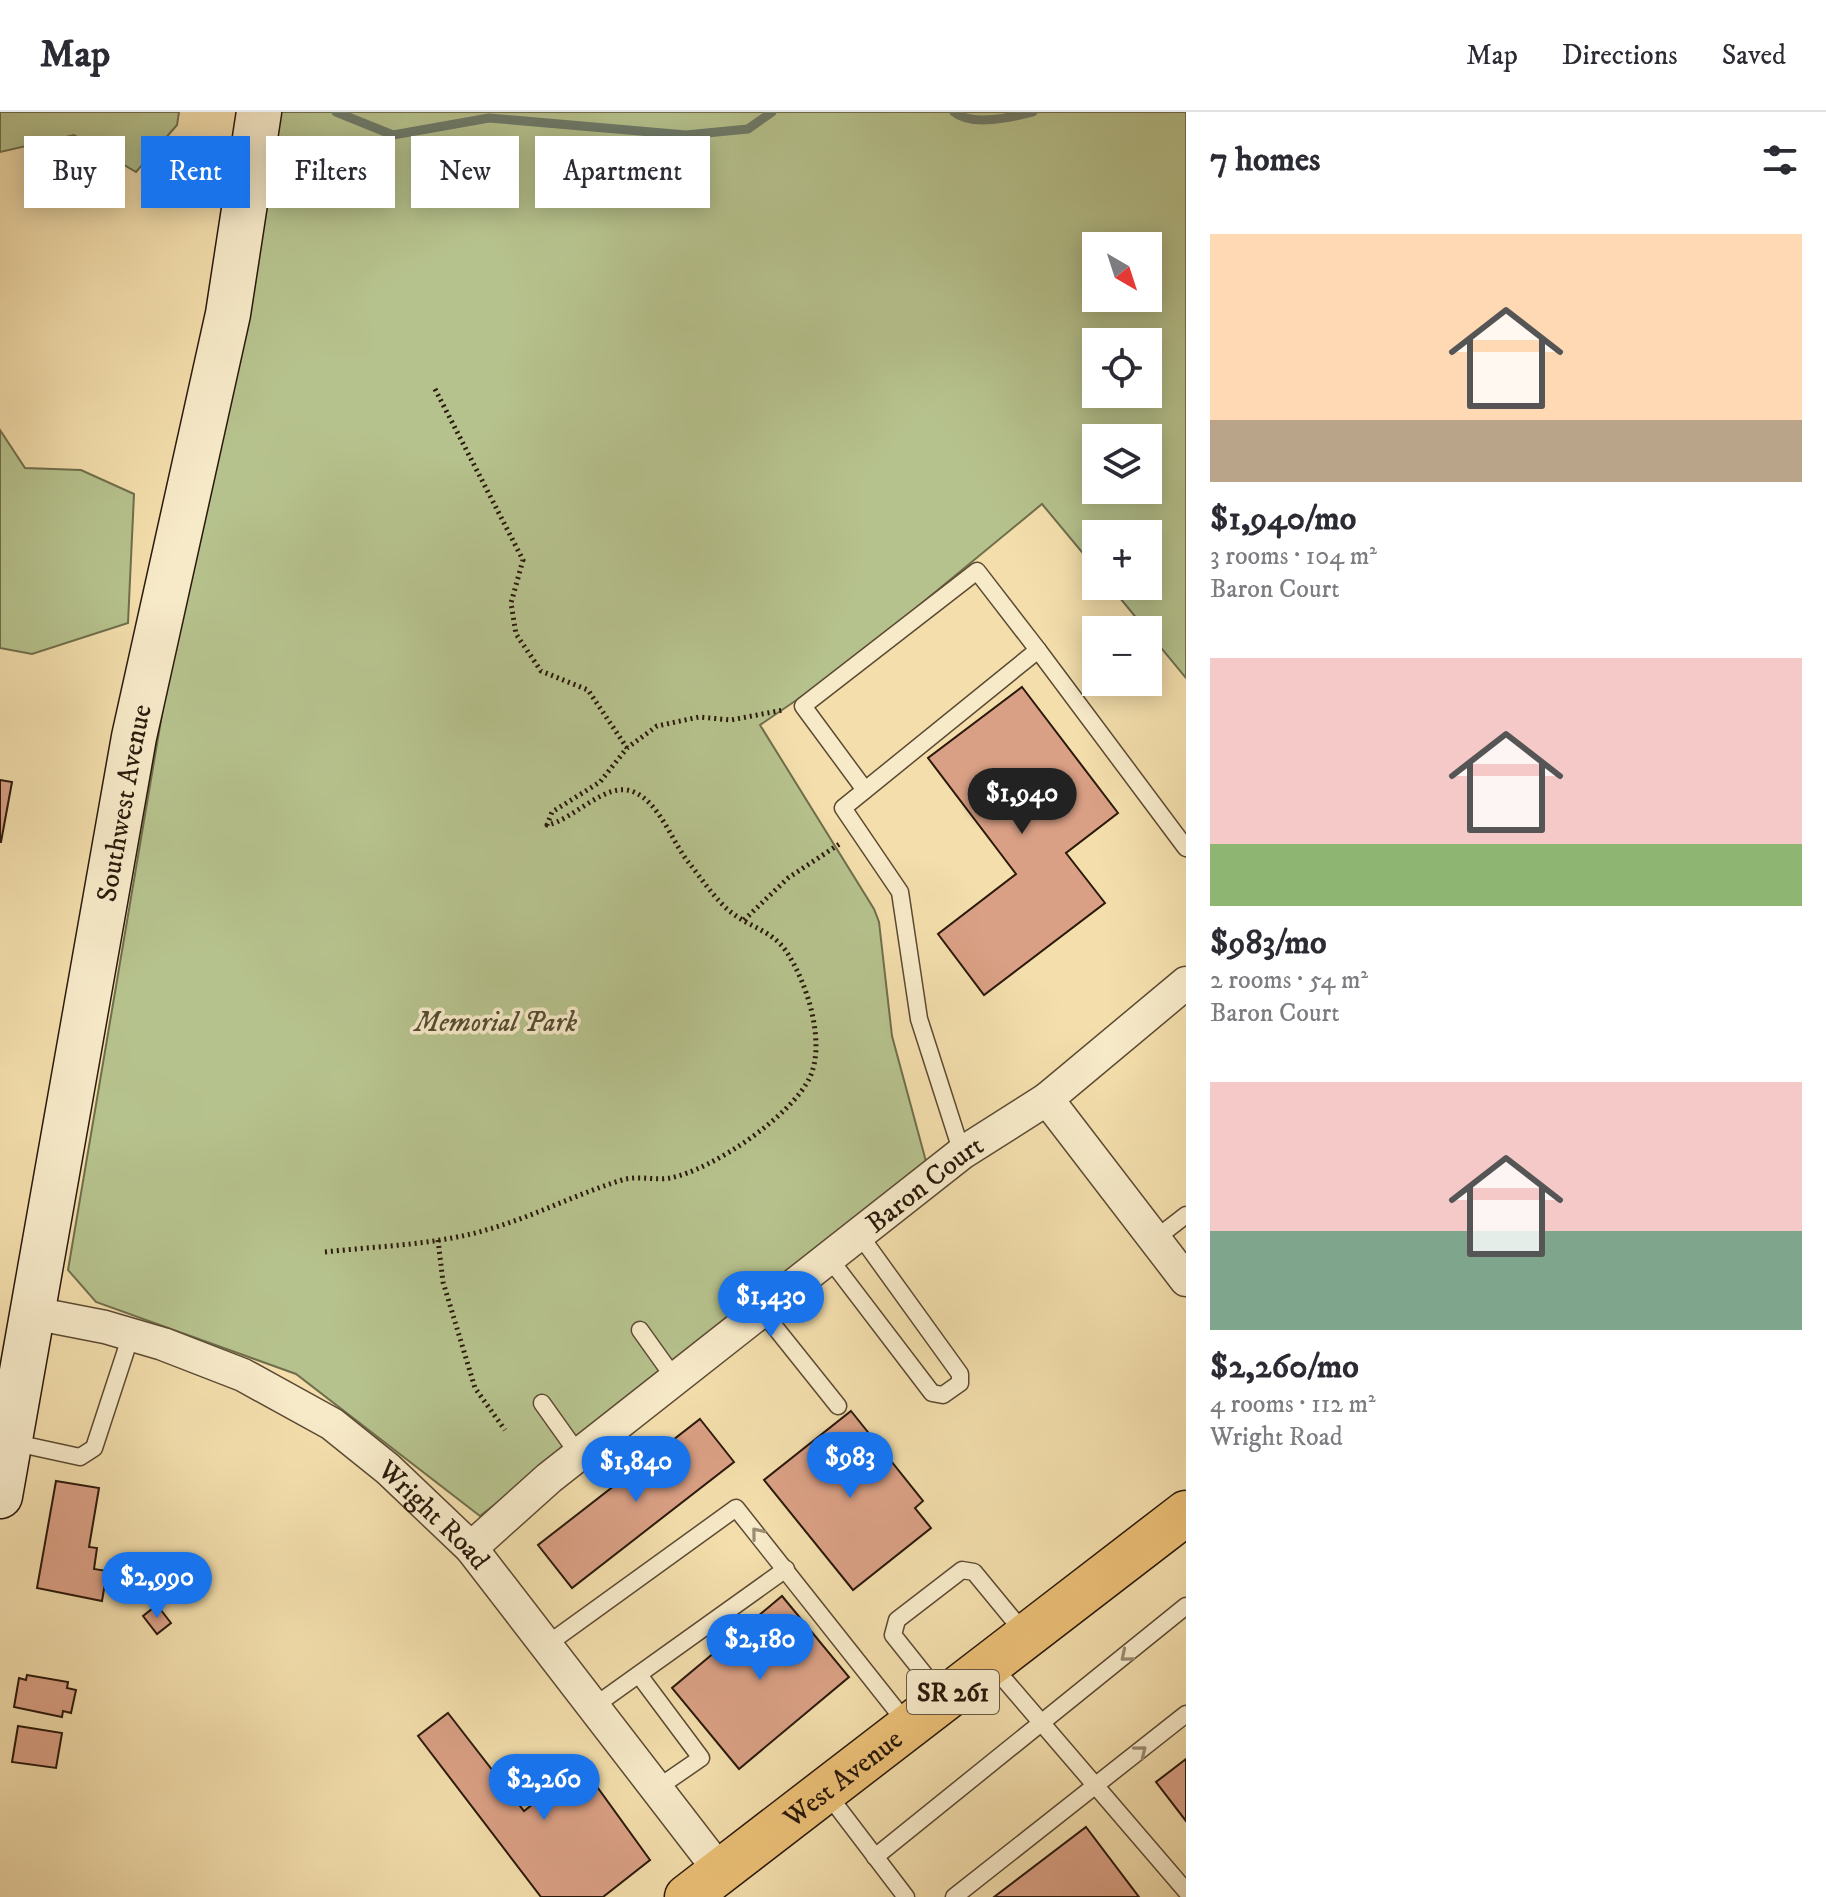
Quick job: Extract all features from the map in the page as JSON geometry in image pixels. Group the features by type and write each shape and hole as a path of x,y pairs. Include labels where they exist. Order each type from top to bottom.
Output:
{"main road":[{"name":"West Avenue","path":"704,1884 1185,1515"}],"street":[{"name":"Southwest Avenue","path":"0,1496 134,737 228,314 259,112"},
{"name":"Baron Court","path":"471,1548 579,1455 675,1379 962,1153 1047,1099 1186,983"},
{"path":"1047,1099 1186,1280"},
{"name":"Wright Road","path":"33,1313 131,1335 243,1375 332,1424 388,1469 471,1548 656,1789 704,1884"}],"lane":[{"path":"865,790 803,706 977,571 1186,848"},
{"path":"962,1153 919,1019 900,892 843,808 1038,650"},
{"path":"1155,1239 1186,1215"},
{"path":"829,1258 932,1393 943,1395 960,1383 960,1374 859,1234"},
{"path":"762,1311 838,1406"},
{"path":"640,1330 675,1379"},
{"path":"8,1441 80,1457 94,1448 131,1335"},
{"path":"542,1403 579,1455"},
{"path":"545,1646 736,1508 909,1726"},
{"path":"593,1707 786,1569"},
{"path":"944,1699 893,1635 897,1620 962,1570 974,1572 1026,1635"},
{"path":"875,1857 1186,1606"},
{"path":"990,1663 1186,1891"},
{"path":"639,1675 701,1758 656,1789"},
{"path":"954,1897 1186,1714"},
{"path":"825,1791 906,1897"}],"path":[{"path":"435,389 523,560 511,603 516,634 541,671 588,690 627,748"},
{"path":"325,1252 438,1240 487,1230 627,1179 671,1178 712,1160 763,1129 788,1106 809,1079 816,1056 811,1013 786,950 763,929 732,913 687,860 650,804 635,792 619,789 547,825 552,812 610,772 627,748 657,726 699,717 731,720 803,706"},
{"path":"744,920 788,878 859,831"},
{"path":"438,1240 443,1282 475,1388 505,1430"}],"green space":[{"path":"0,112 179,112 177,125 167,136 141,136 141,166 136,172 125,165 125,136 24,136 24,146 0,152"},
{"name":"Memorial Park","path":"280,112 1186,112 1186,678 1162,649 1162,616 1135,616 1122,600 1162,600 1162,520 1082,520 1082,552 1042,504 842,669 760,725 874,909 879,922 892,1036 927,1165 480,1516 296,1374 96,1302 68,1270 169,673 266,183 266,208 395,208 395,136 275,136"},
{"path":"0,430 25,468 81,470 134,494 128,623 32,654 0,648"}],"building":[{"path":"1022,687 1118,813 1066,853 1105,903 984,995 938,934 1016,874 928,758"},
{"path":"0,780 12,782 1,842 0,842"},
{"path":"851,1411 923,1501 915,1508 931,1528 853,1590 764,1480"},
{"path":"700,1419 734,1462 572,1588 538,1545"},
{"path":"56,1481 99,1488 89,1547 97,1548 94,1569 107,1571 102,1601 37,1588"},
{"path":"782,1596 849,1677 739,1769 672,1688"},
{"path":"157,1605 171,1623 157,1634 143,1616"},
{"path":"27,1675 68,1682 67,1688 76,1690 71,1713 63,1711 62,1717 14,1707 19,1678 26,1680"},
{"path":"448,1713 524,1811 552,1789 547,1782 577,1759 650,1860 603,1897 541,1897 418,1736"},
{"path":"18,1726 62,1733 56,1768 12,1762"},
{"path":"1186,1759 1186,1821 1156,1782"},
{"path":"1086,1827 1139,1897 994,1897"}],"waterway":[{"path":"336,112 393,135 489,118 686,135 748,129 772,112"},
{"path":"954,112 962,117 982,120 1033,112"}]}
